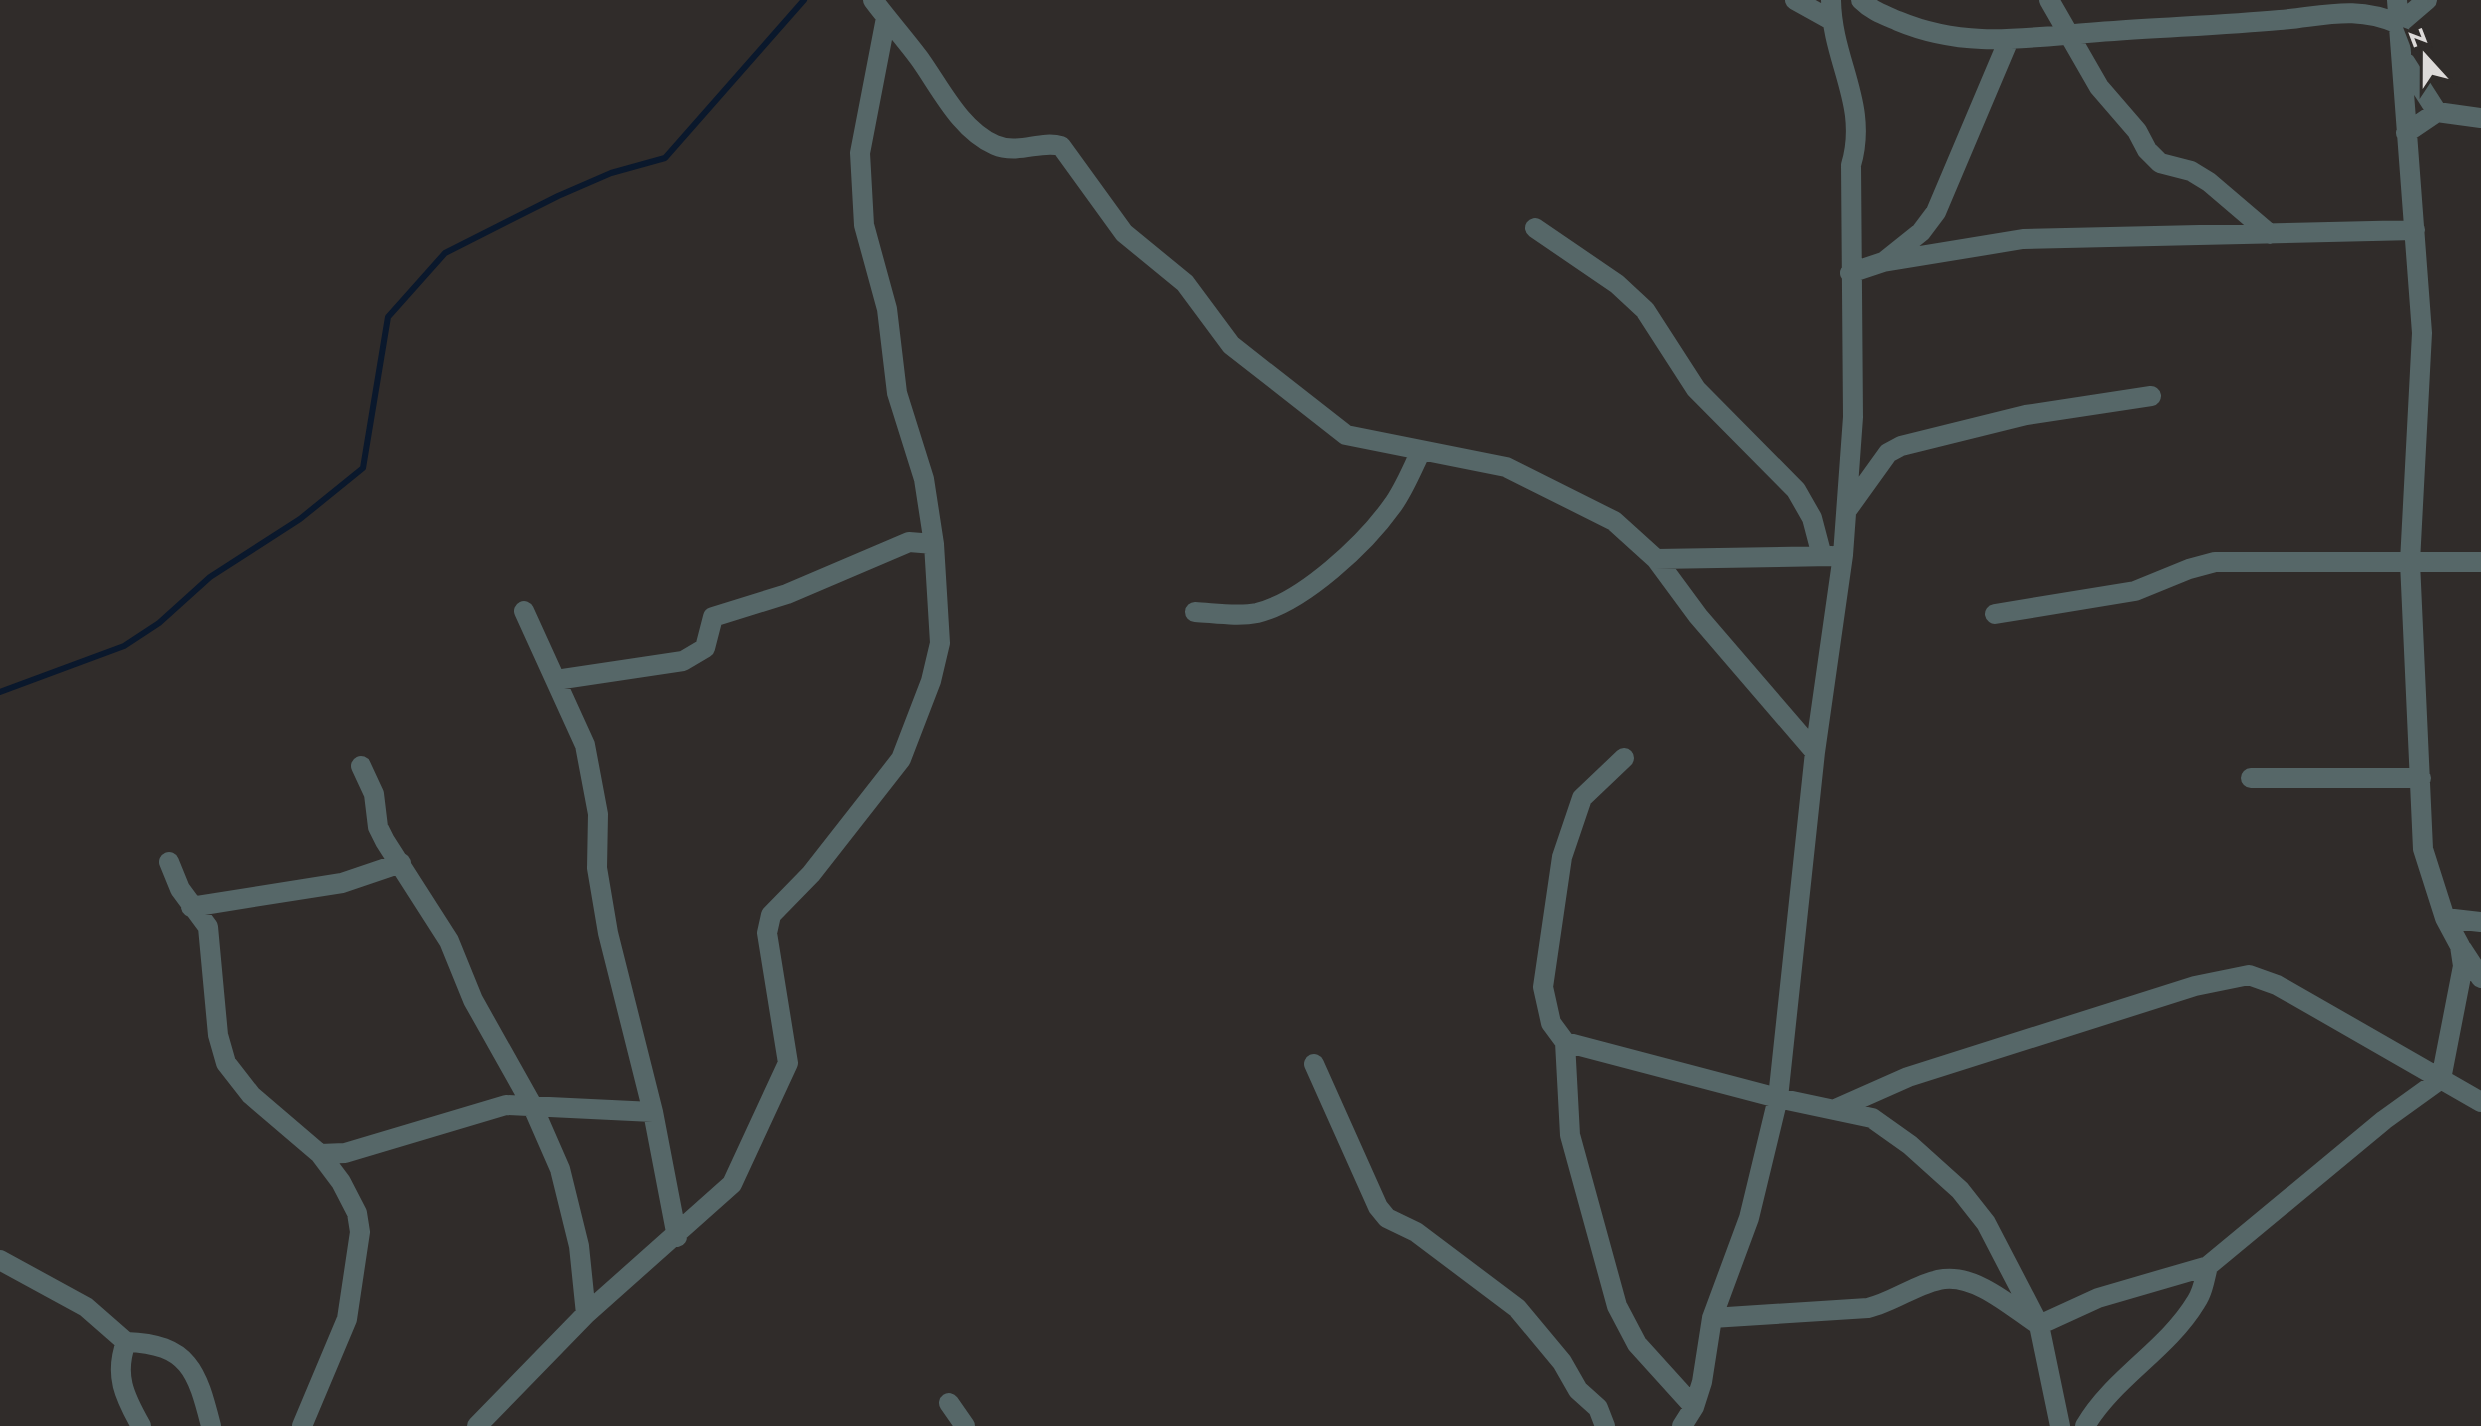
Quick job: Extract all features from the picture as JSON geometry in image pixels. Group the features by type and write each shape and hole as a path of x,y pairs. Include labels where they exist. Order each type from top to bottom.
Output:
{"street":[{"path":"873,0 949,102 976,132 995,145 1029,149 1052,143 1061,146 1124,233 1167,265 1231,345 1284,390 1346,435 1506,467 1614,521 1656,559 1698,616 1815,752"},
{"path":"1682,1426 1694,1407 1702,1382 1712,1318 1749,1218 1778,1098 1815,752 1847,510 1853,417 1851,165 1857,143 1857,112 1836,53 1831,10 1795,0"},
{"path":"1861,0 1871,10 1931,35 2008,42 2071,33 2281,20 2353,11 2376,14 2399,24"},
{"path":"2049,0 2071,33 2099,87 2160,163 2191,171 2270,234"},
{"path":"2397,0 2422,333 2410,562 2423,849 2445,918 2481,978"},
{"path":"2399,24 2427,0"},
{"path":"477,1426 586,1314 677,1237 732,1184 788,1063 767,933 771,915 811,874 901,759 931,681 940,643 934,544 924,479 897,393 887,309 864,225 860,153 867,106 879,69 886,18"},
{"path":"1883,262 1921,232 1936,212 2008,42"},
{"path":"879,69 898,58 918,57"},
{"path":"2403,58 2437,112"},
{"path":"2406,133 2437,112 2481,118"},
{"path":"1535,228 1617,284 1645,310 1696,389 1796,490 1812,518 1822,556"},
{"path":"1850,273 1883,262 2023,239 2415,230"},
{"path":"1847,510 1888,453 1901,446 2026,415 2151,396"},
{"path":"1195,612 1253,614 1272,608 1330,569 1367,537 1393,505 1421,451"},
{"path":"556,680 683,661 705,648 713,617 787,594 909,542 934,544"},
{"path":"1656,559 1843,555"},
{"path":"1995,614 2135,591 2215,562 2481,562"},
{"path":"524,611 585,745 598,814 597,868 608,933 653,1112 677,1237"},
{"path":"1624,758 1582,798 1562,857 1543,987 1551,1023 1565,1042 1570,1135 1617,1306 1637,1344 1694,1407"},
{"path":"361,766 374,794 378,827 449,941 473,1000 532,1105 560,1169 579,1246 586,1314"},
{"path":"2251,778 2421,778"},
{"path":"169,862 191,907 208,927 218,1035 226,1063 251,1095 285,1120 320,1154 341,1182 357,1213 360,1232 347,1319 302,1426"},
{"path":"191,907 342,883 401,863"},
{"path":"2445,918 2481,922"},
{"path":"2039,1325 2098,1298 2208,1266 2384,1120 2441,1079 2462,980 2460,946"},
{"path":"1838,1108 1908,1077 2195,986 2249,975 2277,985 2481,1102"},
{"path":"1565,1042 1778,1098 1838,1108 1872,1118 1910,1145 1960,1190 1986,1223 2039,1325 2060,1426"},
{"path":"1314,1064 1378,1207 1387,1218 1416,1232 1517,1308 1562,1362 1578,1390 1598,1408 1605,1426"},
{"path":"320,1154 345,1153 506,1105 653,1112"},
{"path":"341,1182 345,1153"},
{"path":"0,1260 86,1307 126,1342 156,1343 184,1359 199,1377 211,1426"},
{"path":"2085,1426 2105,1398 2186,1316 2198,1299 2208,1266"},
{"path":"1712,1318 1868,1308 1891,1303 1944,1279 1974,1283 2039,1325"},
{"path":"126,1342 119,1361 121,1390 141,1426"},
{"path":"949,1403 965,1426"}],"waterway":[{"path":"0,692 124,646 159,623 210,577 300,519 363,468 388,317 445,253 611,173 665,158 804,0"}]}
